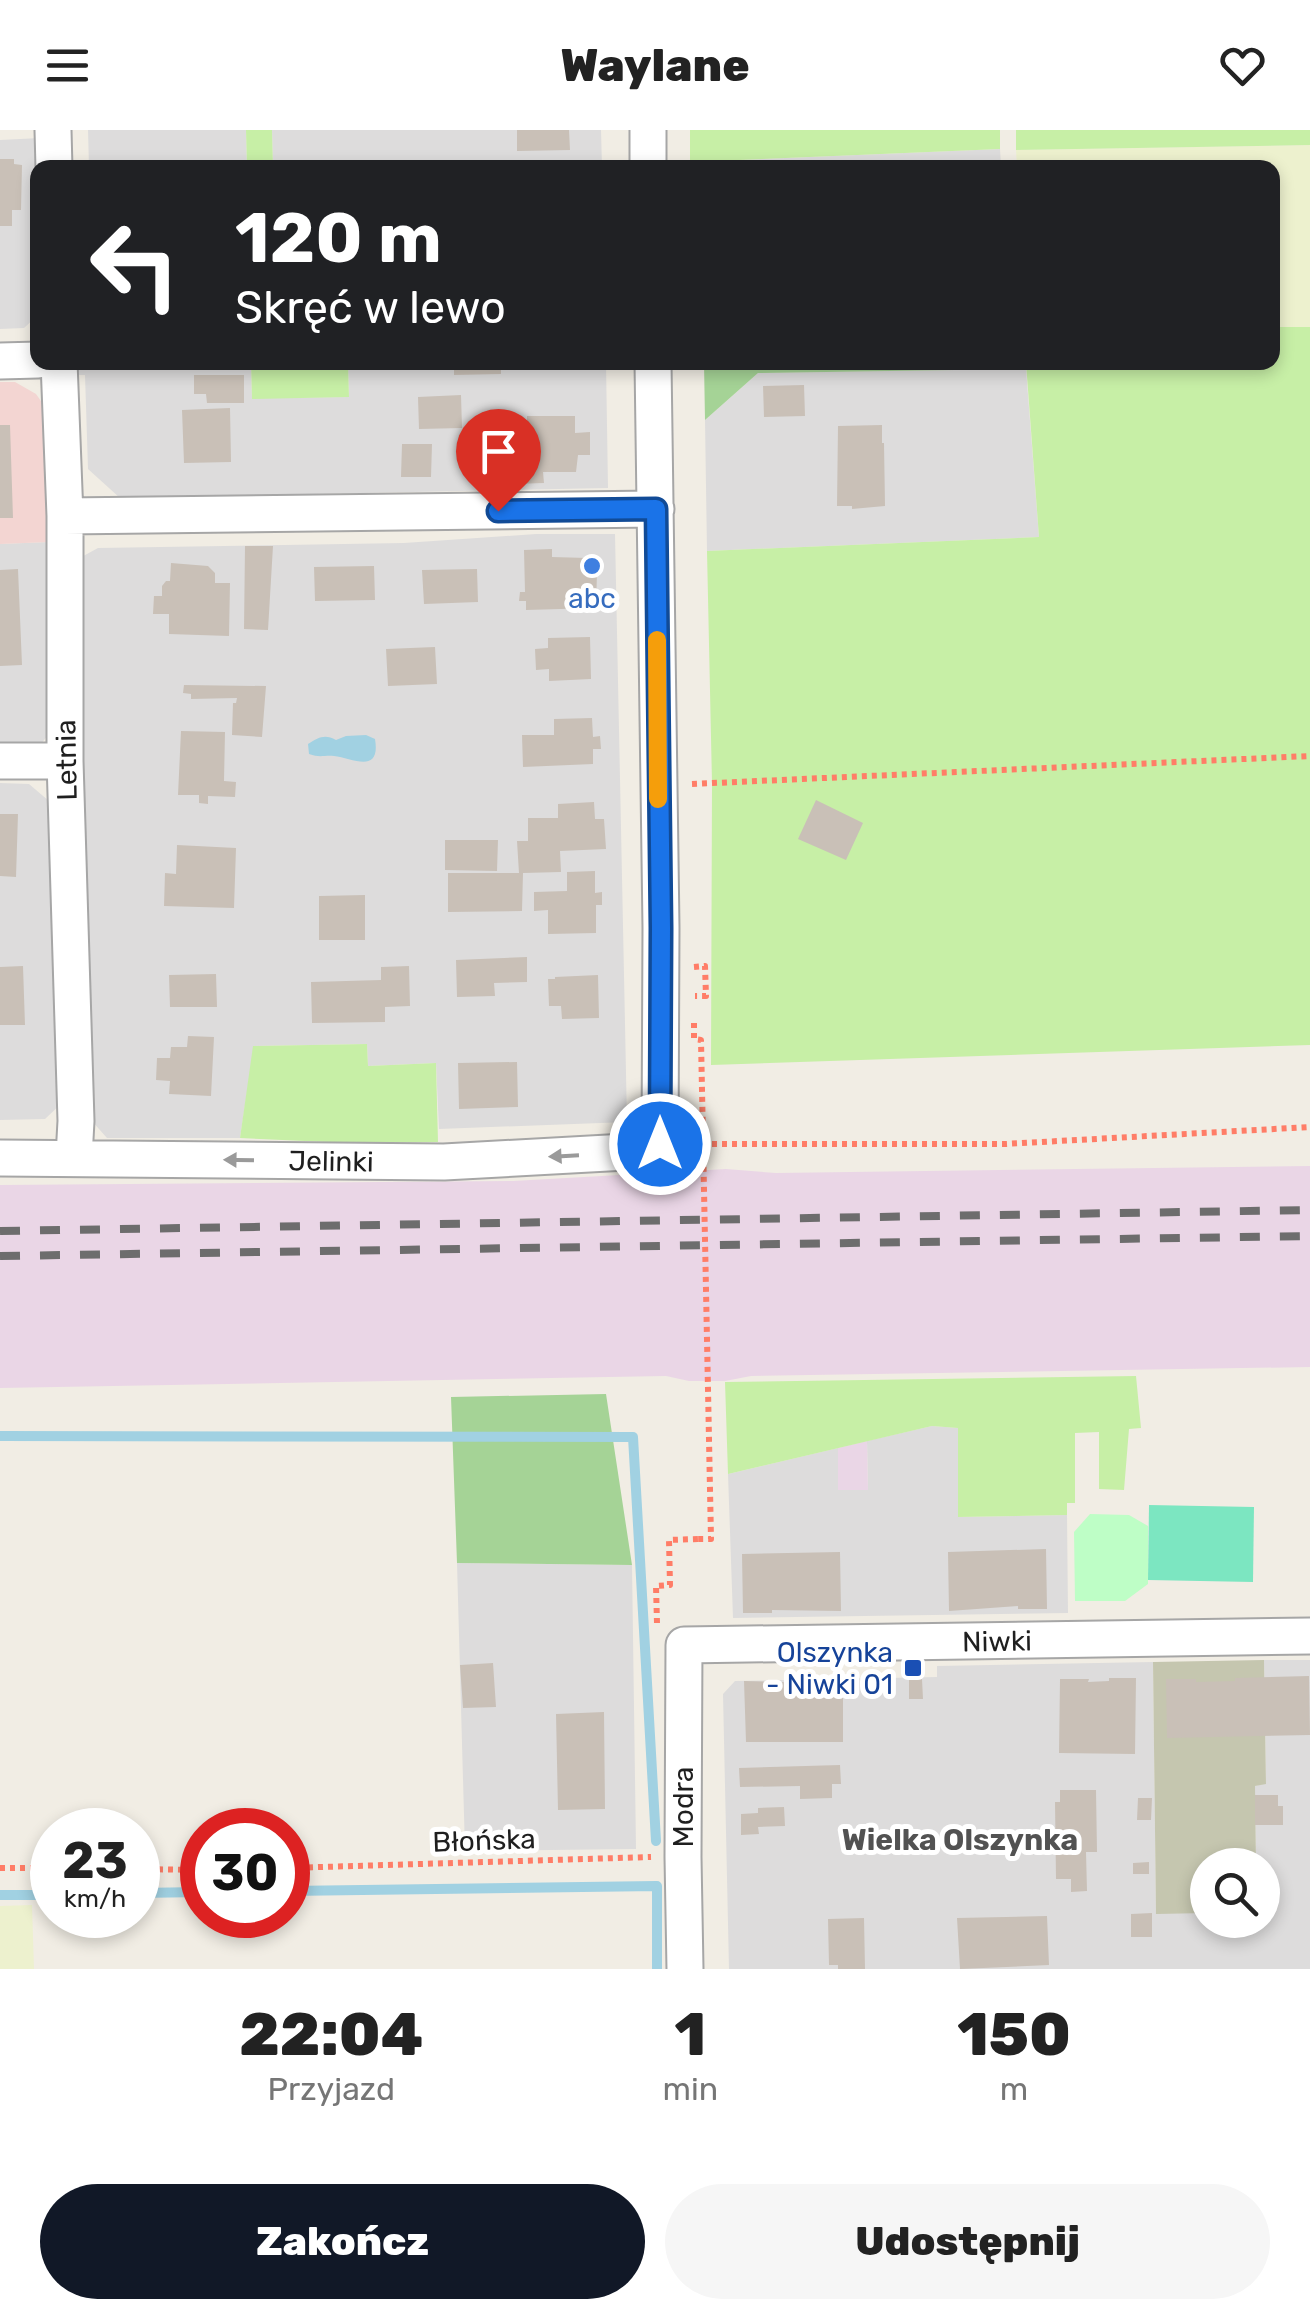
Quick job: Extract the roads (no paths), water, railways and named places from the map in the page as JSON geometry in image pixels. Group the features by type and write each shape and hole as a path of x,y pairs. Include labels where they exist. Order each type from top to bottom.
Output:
{"street":[{"path":"53,130 54,160"},
{"path":"648,130 648,160"},
{"path":"0,361 30,360"},
{"name":"Letnia","path":"60,370 74,1157"},
{"path":"65,516 656,509 653,370"},
{"name":"Jelinki","path":"0,1158 444,1162 626,1152 660,1144 656,509"},
{"path":"0,761 65,761"},
{"name":"Niwki","path":"670,1634 1310,1636"},
{"name":"Modra","path":"670,1634 685,1969"}],"water":[{"path":"366,735 375,739 376,750 369,761 309,754 308,744 319,738 336,740"}],"waterway":[{"path":"0,1436 633,1437 656,1841"},
{"path":"310,1891 657,1886 657,1969"},
{"path":"160,1893 180,1892"},
{"path":"0,1895 30,1895"}],"railway":[{"path":"0,1231 1310,1210"},
{"path":"0,1256 1310,1236"}],"place":[{"name":"abc","path":"592,566"},
{"name":"Olszynka - Niwki 01","path":"913,1668"}],"district":[{"name":"Wielka Olszynka","path":"960,1840"}]}
